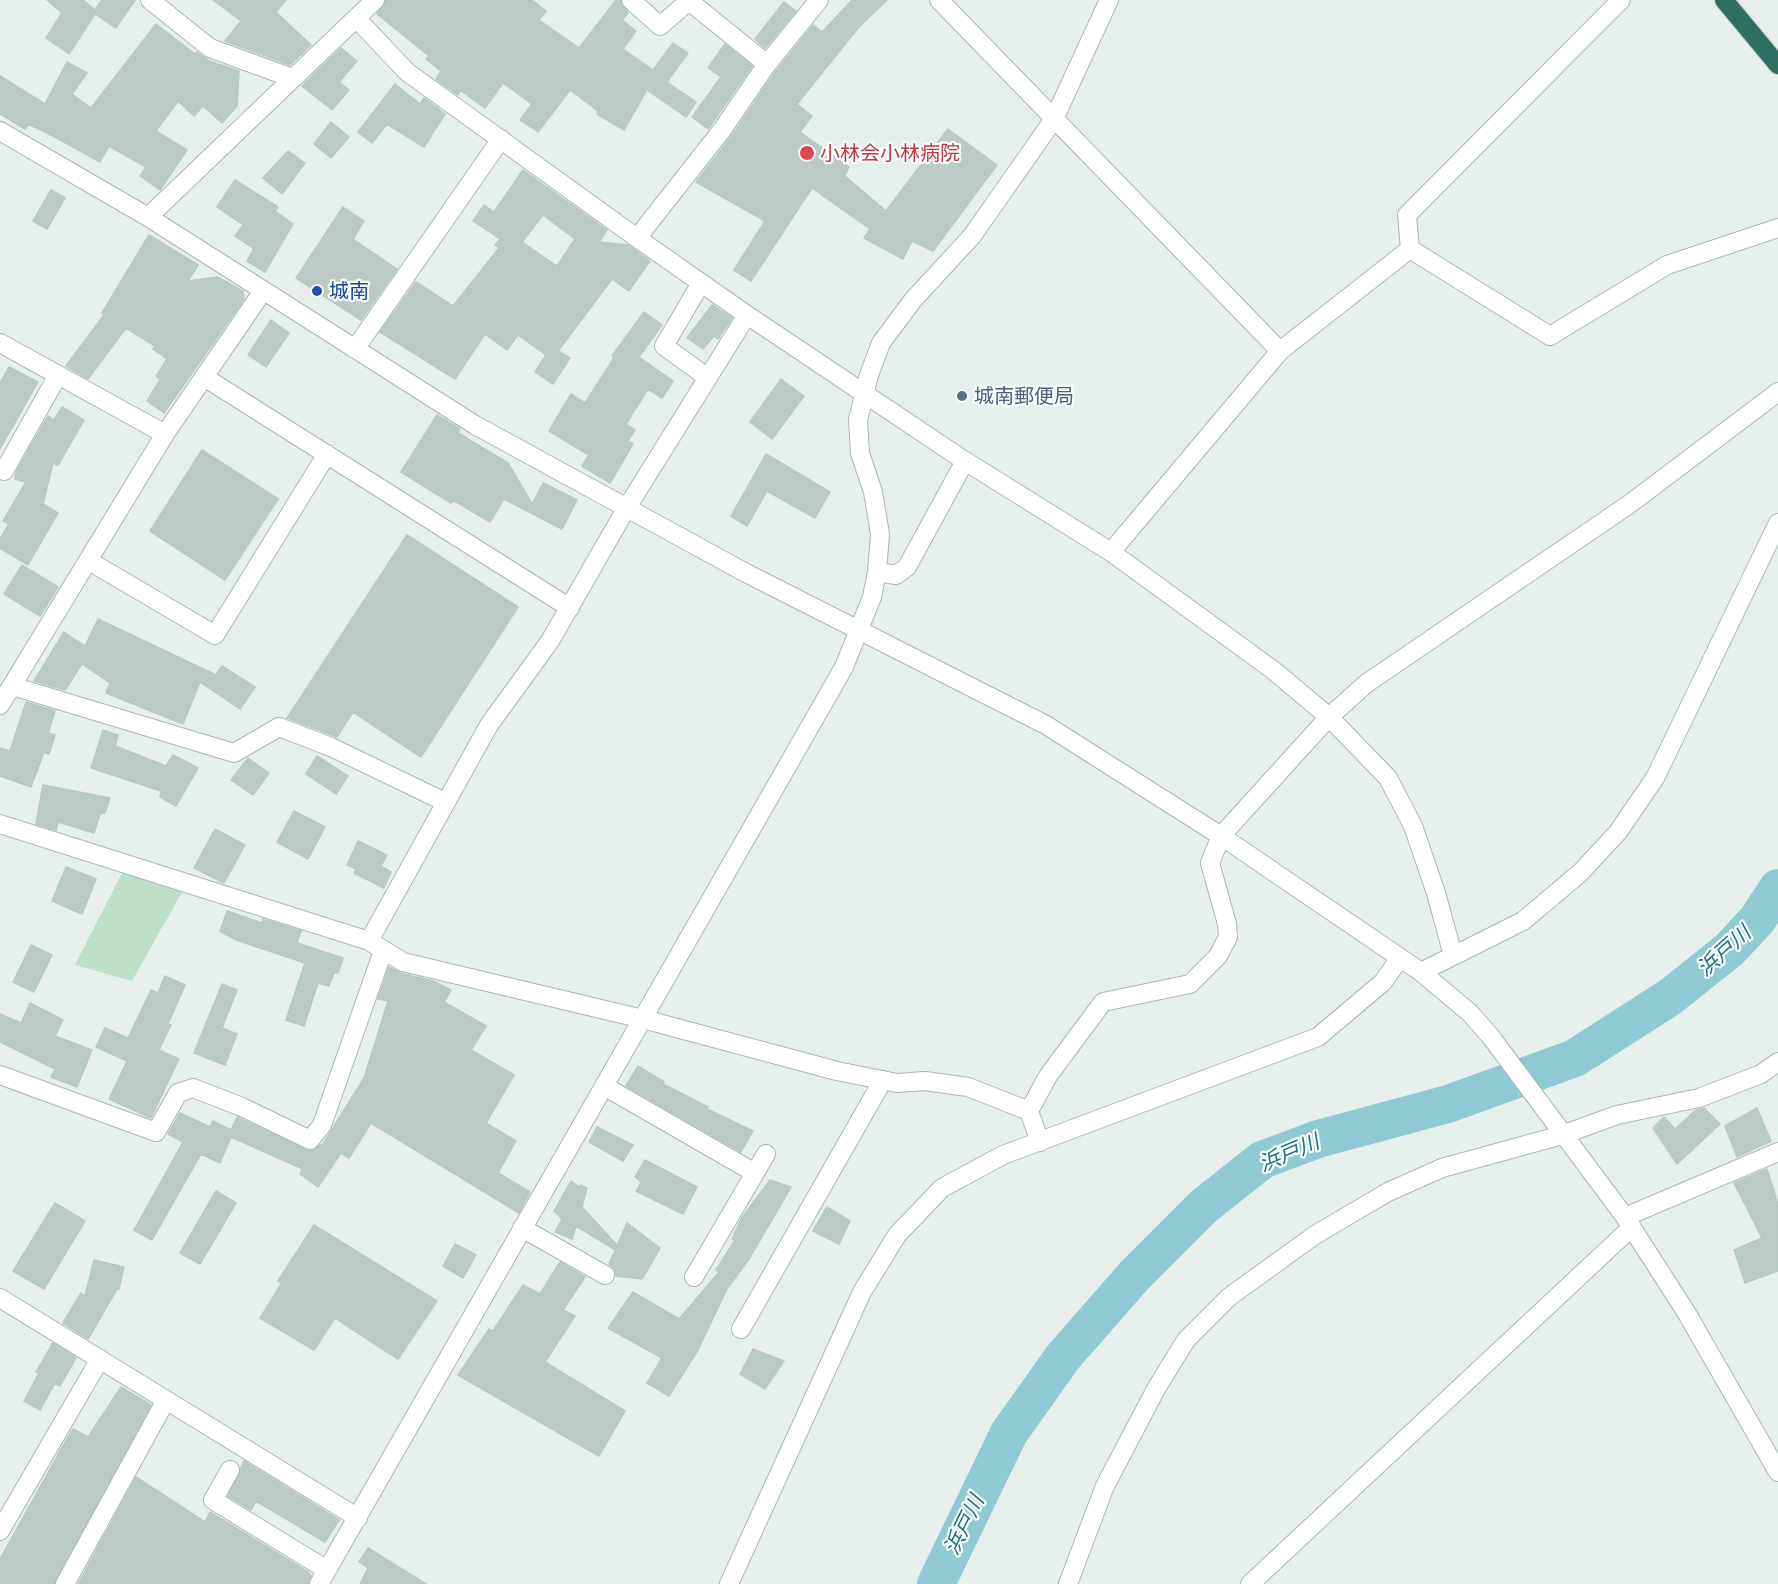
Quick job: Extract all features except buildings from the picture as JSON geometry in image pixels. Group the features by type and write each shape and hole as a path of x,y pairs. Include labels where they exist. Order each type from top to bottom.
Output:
{"highway":[{"path":"1724,0 1778,65"}],"street":[{"path":"150,0 210,48 291,78"},
{"path":"148,217 375,0"},
{"path":"631,0 660,26 689,1 766,64"},
{"path":"637,238 722,130 766,64 819,0"},
{"path":"939,0 1280,351"},
{"path":"230,1470 213,1500 323,1577 843,667 872,597 877,572 880,534 873,492 860,453 858,420 869,375 881,343 913,300 972,236 1054,118 1109,0"},
{"path":"1410,249 1407,215 1621,0"},
{"path":"357,19 407,72 637,238 747,315 965,461 1111,552 1274,670 1329,717 1388,778 1413,826 1454,955"},
{"path":"0,131 148,217 476,425 627,509 859,632 1046,725 1221,836 1421,972 1470,1012 1491,1037 1628,1222 1686,1312 1778,1472"},
{"path":"355,349 501,139"},
{"path":"1410,249 1550,336 1667,265 1778,228"},
{"path":"1111,552 1280,351 1410,249"},
{"path":"701,283 664,346 708,378"},
{"path":"0,705 165,434 263,291"},
{"path":"0,1075 156,1132 178,1093 193,1088 242,1107 310,1140 322,1125 376,946 445,802 489,725 570,608 627,509 747,315"},
{"path":"0,343 165,434"},
{"path":"0,468 4,471 58,375"},
{"path":"204,376 570,608"},
{"path":"1029,1112 1048,1076 1103,1002 1190,984 1218,956 1228,937 1227,924 1210,863 1221,836 1329,717 1367,682 1631,503 1778,392"},
{"path":"89,561 215,634 327,454"},
{"path":"877,572 896,575 907,567 965,461"},
{"path":"1421,972 1523,921 1580,873 1618,832 1655,778 1778,523"},
{"path":"12,686 234,753 279,727 331,747 445,802"},
{"path":"0,824 376,946 403,962 643,1019 837,1071 897,1083 925,1081 968,1087 1029,1112 1040,1142"},
{"path":"729,1584 862,1292 897,1235 942,1188 1003,1155 1318,1037 1383,982 1400,958"},
{"path":"1068,1584 1105,1486 1156,1389 1186,1340 1229,1297 1315,1235 1388,1192 1442,1168 1562,1135 1617,1114 1699,1098 1761,1074 1778,1062"},
{"path":"741,1329 883,1080"},
{"path":"604,1086 755,1173"},
{"path":"1250,1584 1628,1222 1778,1152"},
{"path":"694,1277 766,1154"},
{"path":"522,1228 604,1275"},
{"path":"0,1298 358,1518"},
{"path":"0,1531 100,1359"},
{"path":"65,1584 166,1400"}],"green space":[{"path":"126,865 186,885 132,981 75,965"}],"waterway":[{"name":"浜戸川","path":"936,1584 1009,1433 1063,1357 1134,1276 1204,1206 1262,1160 1318,1139 1448,1104 1575,1058 1670,997 1729,950 1757,920 1778,888"}],"place":[{"name":"小林会小林病院","path":"807,153"},
{"name":"城南","path":"317,291"},
{"name":"城南郵便局","path":"962,396"}]}
